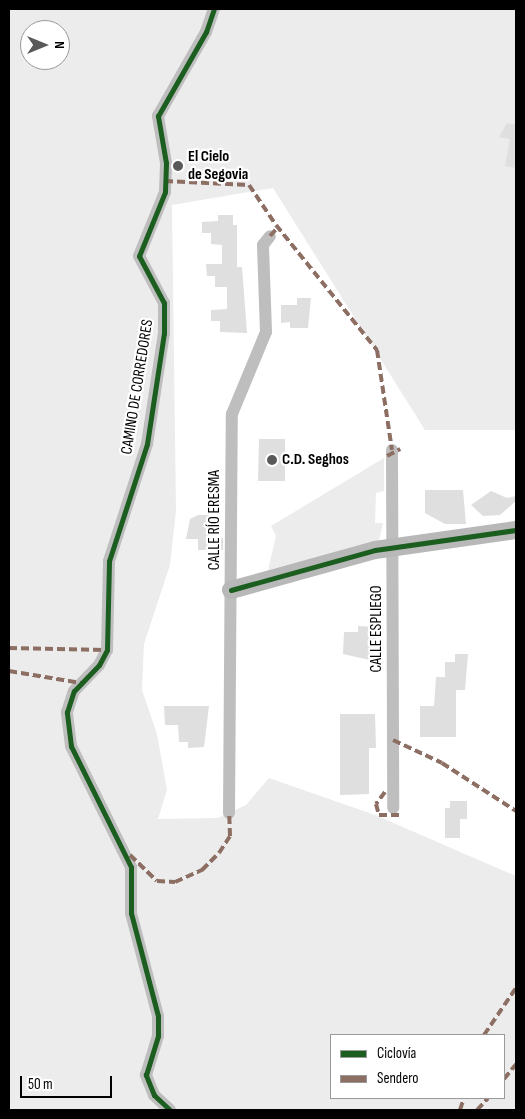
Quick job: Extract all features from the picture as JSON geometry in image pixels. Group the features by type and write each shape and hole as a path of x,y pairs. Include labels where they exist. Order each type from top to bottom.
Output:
{"street":[{"name":"CAMINO DE CORREDORES","path":"170,1110 154,1095 146,1074 158,1036 158,1016 130,914 131,867 71,746 67,712 74,691 100,665 107,650 109,561 147,444 164,333 164,303 139,256 165,192 166,163 158,116 206,32 214,9"},
{"name":"CALLE RÍO ERESMA","path":"229,813 232,414 266,332 263,246 270,236"},
{"name":"CALLE ESPLIEGO","path":"392,450 394,547 393,808"},
{"path":"231,590 394,547 516,530"}],"shaded area":[{"path":"9,9 516,9 516,430 425,430 273,188 172,205 176,511 170,565 144,644 142,690 157,734 167,790 158,819 218,818 246,805 269,778 375,815 516,876 516,1110 9,1110"},
{"path":"384,458 384,491 376,493 375,523 383,523 379,541 268,570 276,536 271,526"}],"building":[{"path":"507,123 516,125 516,168 505,166 510,139 499,137"},
{"path":"218,215 233,215 233,225 237,225 237,267 242,267 247,333 220,332 220,321 211,321 211,310 227,309 227,287 215,287 215,276 207,276 206,264 222,264 222,245 211,244 211,233 202,233 202,222 218,221"},
{"path":"297,298 311,298 308,328 290,328 290,322 281,323 281,305 297,305"},
{"name":"C.D. Seghos","path":"259,439 285,439 285,481 258,481"},
{"path":"425,490 463,490 466,524 445,524 425,513"},
{"path":"491,491 507,498 516,496 516,501 500,515 483,516 471,505"},
{"path":"198,515 211,515 211,538 223,538 223,550 198,550 198,539 186,539 190,519"},
{"path":"358,626 377,627 374,661 343,654 344,632 358,632"},
{"path":"455,654 468,654 465,690 456,690 456,737 420,737 420,706 434,706 436,677 445,677 445,662 455,662"},
{"path":"164,706 209,706 204,747 188,748 188,742 179,742 178,725 165,725"},
{"path":"340,714 375,714 376,748 369,748 369,794 340,795"},
{"path":"450,801 467,801 467,819 460,819 460,838 445,838 445,808 450,808"}],"marked path":[{"path":"165,181 249,185 276,225 377,350 392,450"},
{"path":"270,236 278,227"},
{"path":"387,456 400,449"},
{"path":"9,648 107,650"},
{"path":"9,671 81,683"},
{"path":"393,740 442,763 516,811"},
{"path":"385,792 376,804 379,815 401,815"},
{"path":"130,855 157,881 175,882 202,870 219,853 230,836 229,813"},
{"path":"485,1034 516,988"},
{"path":"505,1078 516,1064"},
{"path":"460,1110 464,1099"},
{"path":"477,1110 487,1099"}],"cycle path":[{"path":"170,1110 154,1095 146,1075 158,1036 158,1016 131,913 131,867 71,746 67,712 74,691 99,665 107,650 109,561 147,444 164,333 164,303 139,256 165,192 166,163 158,116 206,32 214,9"},
{"path":"231,590 375,550 516,530"}],"place":[{"name":"El Cielo de Segovia","path":"178,166"},
{"name":"C.D. Seghos","path":"272,460"}]}
